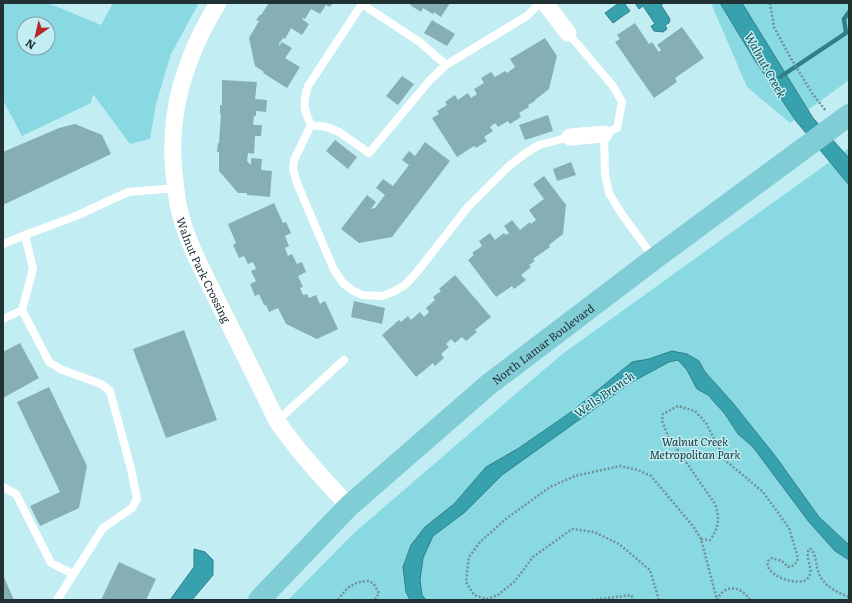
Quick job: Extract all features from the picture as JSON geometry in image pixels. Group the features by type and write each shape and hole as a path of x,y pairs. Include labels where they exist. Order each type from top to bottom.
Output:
{"main road":[{"name":"North Lamar Boulevard","path":"260,600 349,506 488,385 654,259 849,115"}],"street":[{"name":"Walnut Park Crossing","path":"218,3 190,55 178,99 173,134 172,162 178,207 185,229 198,260 277,421 290,441 319,475 349,506"},
{"path":"545,3 568,33"},
{"path":"570,137 604,134"}],"lane":[{"path":"311,125 327,127 339,132 369,153 430,80 446,65 527,16 540,3"},
{"path":"311,125 305,114 304,101 308,86 362,4 421,43 446,65"},
{"path":"568,33 613,86 622,102 617,128 604,134 605,174 609,194 654,259"},
{"path":"311,125 294,160 293,169 296,183 334,270 343,283 362,295 382,296 405,285 467,208 509,166 539,145 570,137"},
{"path":"3,244 76,216 128,192 176,188"},
{"path":"25,235 33,269 22,310 49,362 60,369 101,384 110,391 131,469 137,499 132,508 102,528 57,600"},
{"path":"3,319 22,310"},
{"path":"277,421 344,360"},
{"path":"3,487 16,494 51,563 73,574"}],"path":[{"path":"770,3 774,27 788,55 805,81"},
{"path":"701,539 710,540 717,526 719,514 716,504 668,436 662,421 663,414 678,406 695,411 706,423 725,460 763,492 789,528 798,558 797,562 788,567 782,561 772,558 766,565 768,569 777,576 787,580 800,582 805,581 809,578 810,566 807,556 808,550 811,549 814,553 817,570 822,582 837,593 849,597"},
{"path":"659,600 650,570 619,544 594,532 572,529 533,557 515,581 498,595 488,599 474,595 466,582 469,557 480,542 508,518 550,487 575,476 620,466 638,470 651,476 693,526 701,539 717,600"},
{"path":"338,600 348,588 360,581 369,580 374,584 379,592 375,600"},
{"path":"717,600 720,593 728,589 738,589 750,600"},
{"path":"592,600 631,595 634,600"}],"green space":[{"path":"3,3 48,3 101,25 113,3 199,3 171,54 156,104 150,139 130,144 93,94 91,103 22,136 3,100"},
{"path":"711,3 849,3 849,80 790,123 747,87"},
{"name":"Walnut Creek Metropolitan Park","path":"849,148 849,600 288,600 354,533 561,355"}],"water":[{"path":"619,3 624,3 630,11 613,23 605,13"},
{"path":"635,3 664,3 661,5 670,19 669,23 665,25 667,29 663,32 654,31 651,26 655,24 643,6 639,9"},
{"name":"Walnut Creek","path":"720,3 742,3 813,118 849,158 849,185 796,121 754,59"},
{"name":"Wells Branch","path":"672,351 687,354 699,361 705,372 732,402 776,457 819,517 849,545 849,560 835,551 809,522 753,447 738,434 725,414 708,395 697,389 687,370 678,360 669,362 632,382 502,475 465,512 433,536 423,558 420,580 422,595 426,600 410,600 406,592 403,567 411,545 425,527 454,504 486,467 519,448 571,412 632,362 649,359"},
{"path":"194,549 205,552 213,560 213,575 192,600 170,600 194,567"}],"building":[{"path":"269,3 333,3 330,7 326,5 320,14 311,9 305,19 302,19 309,24 302,35 291,28 285,39 283,38 279,44 279,46 282,42 292,48 285,58 300,67 287,88 263,73 264,72 255,66 249,38 259,21 256,20"},
{"path":"412,3 450,3 441,17 434,12 433,14 423,8 421,12 410,5"},
{"path":"432,20 455,34 447,46 424,33"},
{"path":"635,23 649,44 652,42 659,52 661,50 657,45 682,27 704,58 675,78 677,82 654,98 615,42 620,39 617,35"},
{"path":"545,38 557,56 549,89 528,105 529,107 519,113 521,117 510,124 508,121 498,127 495,123 490,127 493,131 484,137 487,141 476,148 474,146 457,157 432,118 439,114 437,111 447,105 445,102 455,95 458,100 468,93 471,98 477,94 474,89 484,83 481,78 491,72 495,77 505,71 507,73 515,67 510,59"},
{"path":"402,76 414,84 398,105 386,96"},
{"path":"222,80 257,82 255,99 267,100 266,112 256,111 256,116 254,116 253,125 262,125 261,136 255,136 254,154 248,153 247,161 251,165 251,158 262,159 261,170 272,171 270,197 238,193 219,171 219,152 217,152 221,114 220,105 222,105"},
{"path":"548,115 553,131 525,140 519,125"},
{"path":"75,124 102,135 111,154 3,205 3,152 59,128"},
{"path":"335,140 357,157 348,169 326,151"},
{"path":"425,142 450,161 392,237 359,243 341,229 367,195 376,202 371,209 375,208 385,195 376,188 383,179 393,186 409,165 402,160 409,151 415,156"},
{"path":"571,162 576,175 557,181 553,169"},
{"path":"544,176 566,205 563,234 549,245 550,247 533,259 535,261 529,265 531,267 521,275 526,280 514,289 512,286 496,297 468,260 474,255 472,253 482,246 479,241 490,233 495,240 504,233 506,235 509,233 504,226 512,220 520,230 530,222 531,224 536,220 529,210 544,199 533,184"},
{"path":"274,203 283,223 286,222 291,233 285,236 289,246 285,248 288,256 292,254 297,264 302,262 306,272 298,276 303,287 300,288 303,295 307,294 309,298 316,295 320,304 325,301 338,329 317,339 286,324 278,308 269,312 259,294 255,296 250,284 256,281 251,271 256,269 253,262 248,264 244,256 239,258 233,245 236,243 228,224"},
{"path":"455,275 491,317 475,330 477,332 466,341 462,337 455,343 451,339 446,344 449,347 441,354 444,358 435,366 433,363 416,377 382,335 399,320 401,322 408,316 411,320 420,312 424,317 429,312 426,308 435,300 433,297 441,291 439,289"},
{"path":"354,301 385,308 382,324 351,317"},
{"path":"184,330 217,420 166,438 133,349"},
{"path":"20,343 39,378 3,398 3,352"},
{"path":"49,387 87,466 79,508 40,526 30,506 60,492 17,402"},
{"path":"119,562 156,579 146,600 101,600"},
{"path":"3,575 14,600 3,600"}],"waterway":[{"name":"Walnut Creek","path":"780,77 846,33 844,19 849,12"}]}
